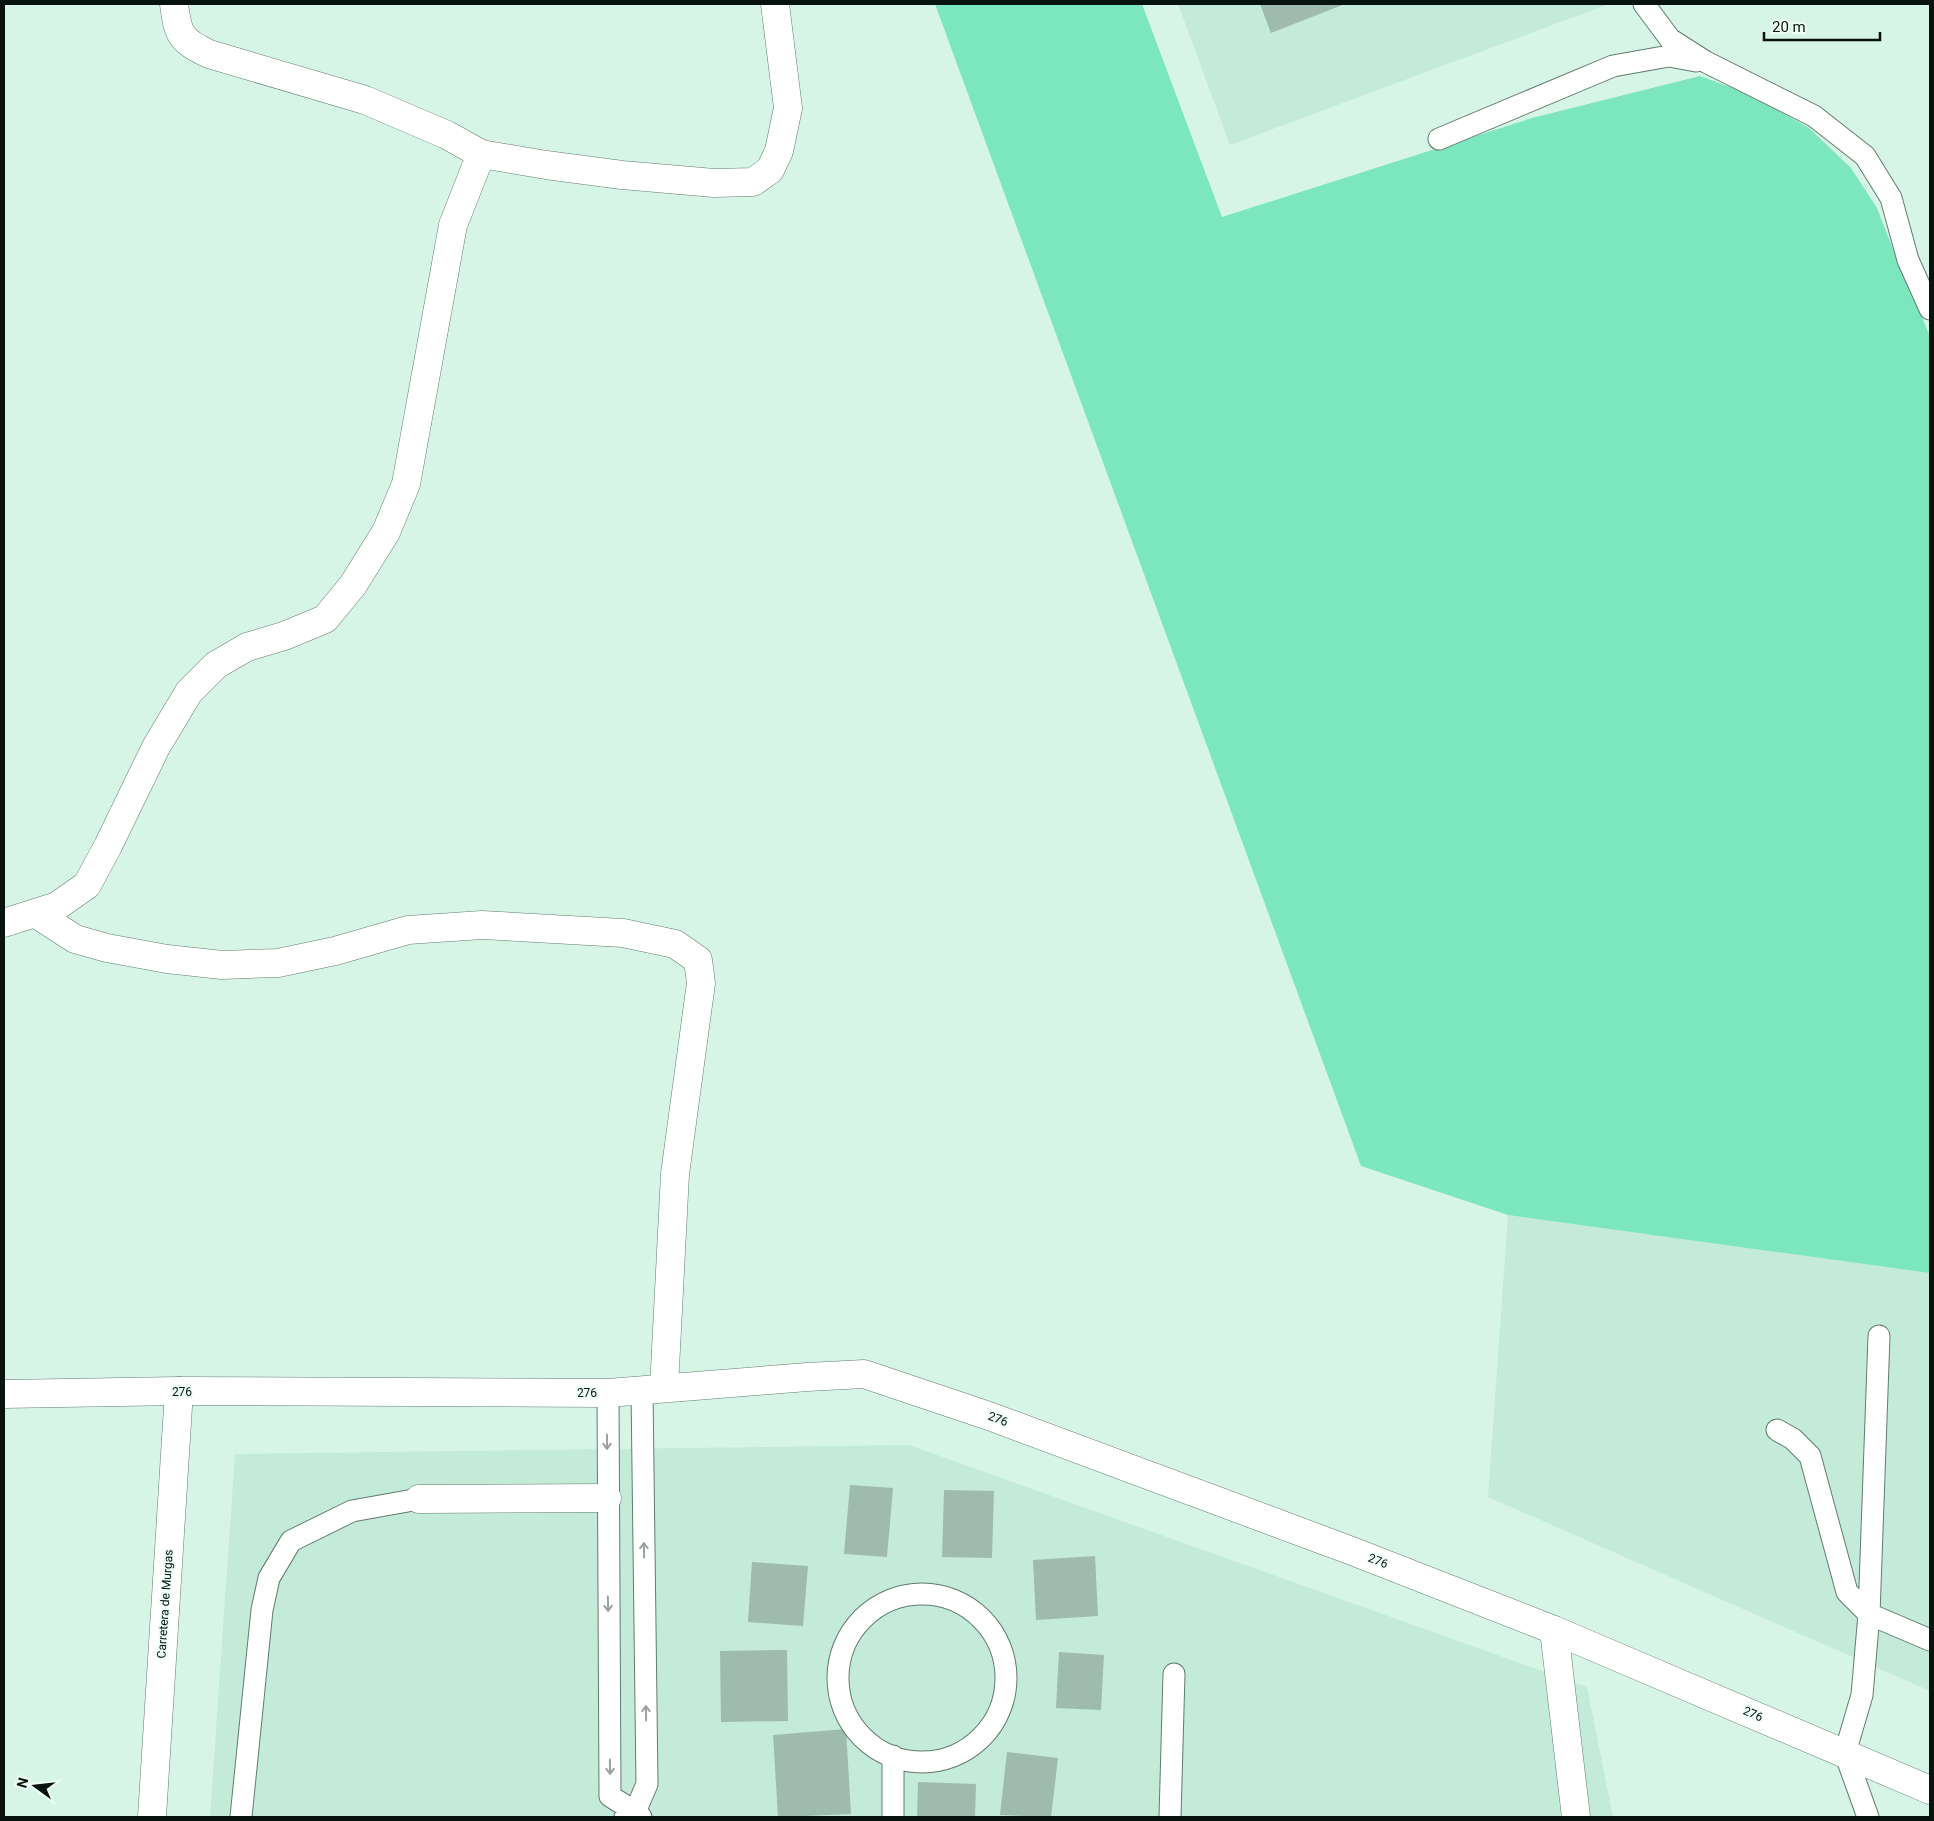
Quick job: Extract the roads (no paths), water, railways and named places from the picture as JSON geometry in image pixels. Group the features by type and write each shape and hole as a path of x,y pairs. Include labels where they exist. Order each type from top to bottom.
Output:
{"street":[{"path":"174,4 177,26 188,44 209,54 365,100 447,135 481,154 622,175 714,183 753,182 770,170 779,151 788,108 775,4"},
{"path":"4,923 57,906 87,886 156,747 189,692 216,665 247,647 284,636 325,619 353,585 386,532 406,484 443,271 453,225 481,154"},
{"path":"35,913 75,939 83,942 168,959 222,964 278,963 335,951 408,930 482,924 623,933 676,944 698,960 701,983 675,1174 653,1389"},
{"name":"276","path":"4,1394 179,1392 608,1393 864,1374 989,1416 1352,1551 1554,1630 1930,1790"},
{"name":"Carretera de Murgas","path":"152,1817 179,1392"},
{"path":"419,1499 607,1498"},
{"path":"1554,1630 1576,1817"}],"lane":[{"path":"1644,4 1670,39 1706,62 1814,116 1865,156 1892,198 1908,260 1930,309"},
{"path":"1439,139 1613,66 1669,56 1706,62"},
{"path":"1868,1817 1845,1753 1862,1695 1869,1614 1879,1336"},
{"path":"608,1393 607,1498 610,1796 634,1815 647,1784 653,1389"},
{"path":"1777,1430 1793,1439 1810,1456 1847,1592 1869,1614 1930,1640"},
{"path":"241,1817 262,1610 269,1578 291,1541 352,1511 419,1499"},
{"path":"920,1593 949,1597 974,1611 994,1632 1004,1659 1006,1688 997,1715 982,1737 960,1754 934,1762 907,1761 893,1756 881,1752 860,1736 845,1713 838,1687 840,1660 850,1634 867,1614 892,1598 920,1593"},
{"path":"1170,1817 1174,1674"},
{"path":"893,1756 893,1817"}]}
